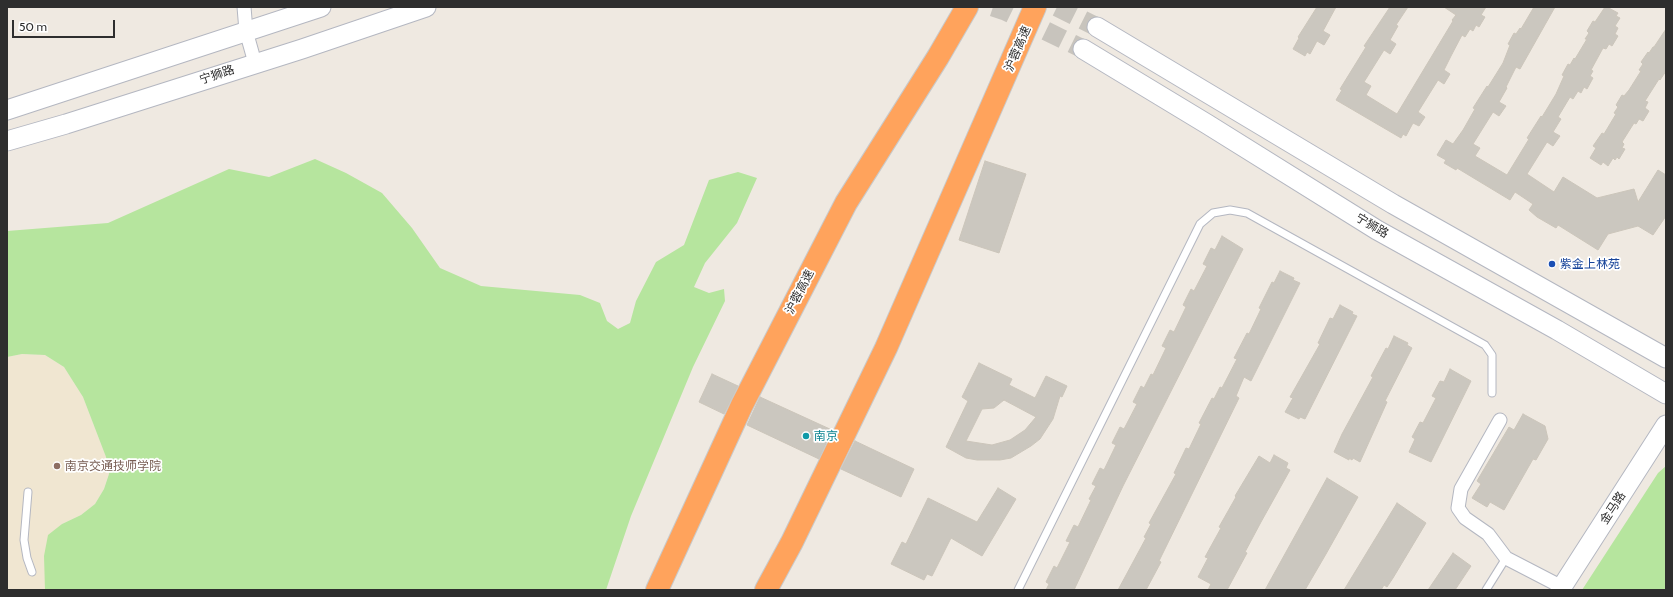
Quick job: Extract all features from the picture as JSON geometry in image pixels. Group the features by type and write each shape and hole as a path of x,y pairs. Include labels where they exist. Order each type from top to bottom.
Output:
{"highway":[{"name":"沪蓉高速","path":"657,590 742,405 846,203 938,57 967,7"},
{"name":"沪蓉高速","path":"766,590 792,542 886,348 1035,7"}],"main road":[{"path":"7,110 321,7"},
{"name":"宁狮路","path":"7,141 66,124 426,7"},
{"path":"1097,27 1393,204 1666,358"},
{"name":"宁狮路","path":"1083,50 1207,124 1377,230 1557,330 1666,394"},
{"name":"金马路","path":"1561,588 1666,425"}],"street":[{"path":"244,7 246,31 256,63"},
{"path":"1500,420 1461,489 1458,508 1465,518 1488,534 1506,558 1561,588"}],"lane":[{"path":"1018,590 1200,224 1213,213 1230,210 1247,213 1485,345 1492,355 1492,393"},
{"path":"28,492 24,540 26,558 32,572"},
{"path":"1486,590 1506,558"}],"shaded area":[{"name":"南京交通技师学院","path":"22,354 45,355 64,367 83,397 106,457 109,474 104,489 95,504 81,515 62,524 45,582 45,590 7,590 7,357"}],"green space":[{"path":"315,159 346,173 382,193 412,228 440,268 481,286 580,295 600,303 607,321 618,329 630,323 636,301 656,262 684,245 709,180 738,172 757,178 737,223 705,263 694,287 709,293 724,289 725,301 693,367 631,516 606,590 45,590 44,556 48,535 62,524 81,515 95,504 104,489 109,474 106,457 83,397 64,367 45,355 22,354 7,357 7,231 108,223 229,169 269,177"},
{"path":"1666,466 1666,590 1582,590 1658,473"}],"building":[{"path":"1317,7 1336,7 1323,31 1330,35 1324,45 1317,41 1310,54 1307,52 1305,56 1293,49 1299,38 1298,37"},
{"path":"1390,7 1408,7 1396,25 1398,26 1390,40 1396,44 1390,54 1384,50 1364,82 1371,86 1366,95 1397,114 1456,15 1444,7 1486,7 1481,15 1485,17 1479,27 1476,25 1473,31 1470,29 1465,37 1462,35 1444,70 1450,74 1444,84 1438,80 1418,112 1425,117 1419,126 1413,123 1406,136 1403,134 1401,138 1336,100 1342,90 1340,89 1366,47 1364,46"},
{"path":"1534,7 1555,7 1520,69 1516,67 1506,87 1507,88 1499,102 1506,106 1499,116 1493,112 1473,144 1480,148 1475,156 1507,175 1529,139 1527,138 1556,94 1564,76 1562,75 1568,64 1570,65 1574,58 1575,59 1587,39 1585,39 1589,33 1587,31 1593,21 1595,22 1605,7 1607,7 1618,13 1616,16 1620,18 1615,26 1618,28 1615,34 1618,36 1612,46 1609,44 1606,49 1603,48 1591,70 1593,71 1590,76 1593,78 1587,89 1584,87 1581,93 1578,91 1573,99 1570,97 1558,117 1561,119 1553,132 1560,136 1553,146 1547,142 1527,174 1554,192 1563,177 1597,198 1634,189 1638,202 1658,170 1666,175 1666,216 1653,235 1638,226 1608,234 1598,250 1558,225 1556,228 1537,217 1529,210 1533,204 1515,192 1510,200 1457,168 1456,170 1444,163 1446,160 1437,155 1446,140 1453,144 1463,130 1475,109 1473,108 1503,63 1510,45 1508,44 1514,33 1516,34 1520,28 1521,29"},
{"path":"1666,29 1666,71 1645,101 1648,102 1645,108 1649,111 1643,121 1639,119 1636,124 1634,123 1622,142 1624,144 1622,148 1625,149 1619,159 1617,157 1615,160 1613,158 1608,166 1603,162 1601,165 1590,158 1596,148 1593,146 1602,133 1604,134 1616,114 1614,113 1618,107 1616,105 1622,95 1624,96 1629,90 1641,71 1639,70 1643,64 1641,62 1648,52 1649,53 1654,47"},
{"path":"985,161 1026,174 999,253 959,240"},
{"path":"1222,236 1243,249 1123,486 1074,590 1046,590 1049,584 1046,582 1054,566 1057,568 1070,542 1066,541 1074,525 1078,527 1091,500 1089,499 1096,486 1092,484 1100,468 1104,470 1116,445 1112,443 1120,427 1124,429 1137,404 1133,402 1141,386 1144,388 1151,374 1153,375 1166,348 1162,346 1170,330 1174,332 1186,307 1183,305 1191,289 1194,291 1207,266 1203,264 1211,248 1215,250"},
{"path":"1280,271 1294,278 1293,280 1300,283 1251,381 1244,377 1236,396 1239,398 1159,561 1161,562 1146,590 1118,590 1146,538 1144,537 1151,524 1149,523 1176,474 1174,473 1186,448 1189,449 1201,424 1199,423 1212,398 1214,399 1220,387 1222,388 1237,359 1234,358 1247,333 1249,334 1261,309 1259,308 1272,282 1274,283"},
{"path":"1340,305 1357,316 1305,419 1300,417 1299,419 1285,412 1293,398 1290,397 1320,344 1318,343 1330,318 1333,319"},
{"path":"1394,336 1408,343 1407,345 1412,348 1385,401 1387,402 1360,462 1353,458 1352,460 1349,458 1349,460 1334,452 1342,434 1373,377 1371,376 1386,348 1388,349"},
{"path":"979,363 1012,379 1009,385 1035,398 1046,376 1067,386 1062,397 1060,396 1053,419 1040,439 1011,458 1000,460 977,460 966,458 946,447 968,401 962,397","holes":["1004,400 1036,417 1025,430 1010,440 992,445 966,441 982,409 994,408"]},
{"path":"1450,369 1471,381 1431,462 1409,452 1415,439 1412,437 1420,422 1423,423 1436,398 1432,396 1440,381 1444,382"},
{"path":"712,374 738,386 724,414 699,402"},
{"path":"760,397 832,430 819,459 747,425"},
{"path":"1523,414 1545,426 1548,439 1536,460 1533,459 1504,510 1490,502 1487,507 1472,498 1481,484 1477,481 1509,427 1514,430"},
{"path":"855,441 914,469 901,497 841,469"},
{"path":"1274,455 1288,463 1286,468 1290,470 1245,552 1247,553 1227,590 1208,590 1211,584 1198,577 1208,558 1205,557 1221,528 1219,527 1236,497 1235,496 1259,456 1270,463"},
{"path":"1327,478 1358,497 1305,590 1265,590"},
{"path":"998,488 1016,499 982,556 951,538 932,576 927,574 924,580 891,564 902,542 906,544 928,498 977,522"},
{"path":"1397,503 1426,523 1393,578 1387,587 1384,585 1381,590 1344,590"},
{"path":"1453,553 1471,566 1455,590 1428,590"}],"tunnel":[{"path":"993,7 1005,11 1083,49"},
{"path":"1057,7 1097,27"}],"place":[{"name":"紫金上林苑","path":"1552,264"},
{"name":"南京","path":"806,436"},
{"name":"南京交通技师学院","path":"57,466"}]}
